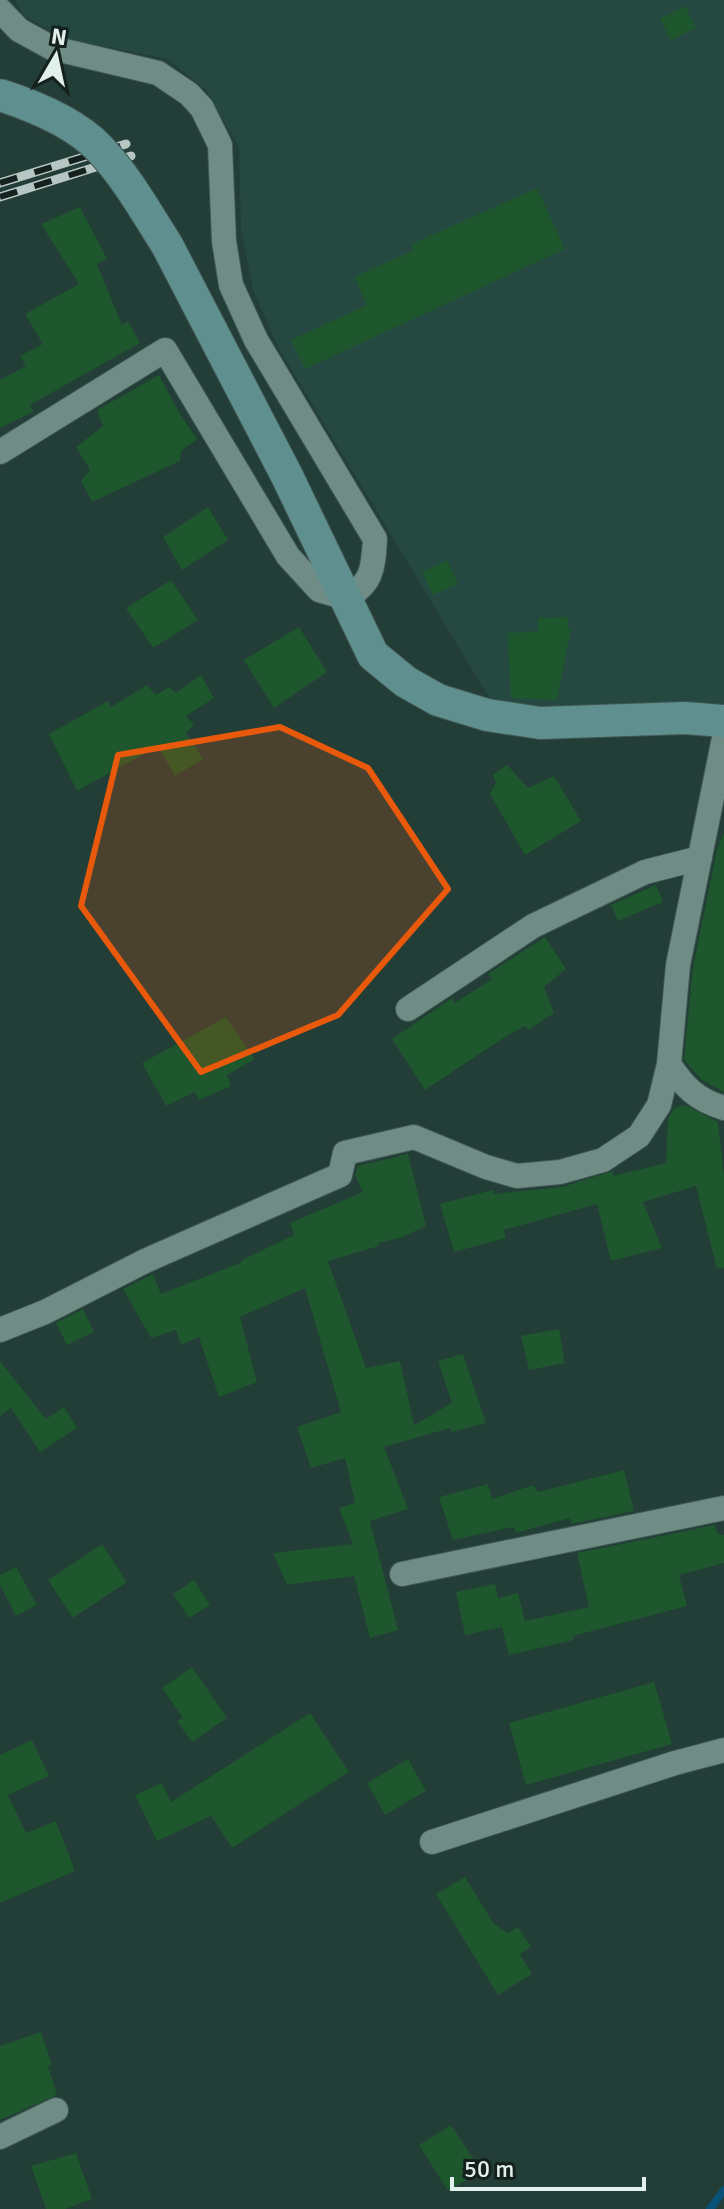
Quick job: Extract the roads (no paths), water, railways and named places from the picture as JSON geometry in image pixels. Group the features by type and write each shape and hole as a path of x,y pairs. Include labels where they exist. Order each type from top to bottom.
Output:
{"street":[{"path":"0,10 19,30 52,48 158,73 189,94 202,108 220,145 224,241 231,285 256,340 375,539 367,583 346,598 319,590 288,556 165,350 0,452"},
{"path":"0,95 30,105 97,146 132,188 167,245 287,476 373,655 406,682 438,700 487,715 540,723 685,718 724,721"},
{"path":"0,1330 45,1312 226,1224 340,1175 345,1153 414,1137 486,1167 517,1176 560,1172 603,1160 639,1136 659,1105 669,1064 678,965 724,738"},
{"path":"408,1009 533,926 645,872 700,858"},
{"path":"669,1064 685,1089 707,1103 724,1108"},
{"path":"402,1574 724,1508"},
{"path":"432,1842 724,1750"},
{"path":"0,2137 56,2110"}],"waterway":[{"path":"710,2209 724,2190"}],"railway":[{"path":"0,183 126,144"},
{"path":"0,197 131,156"}]}
